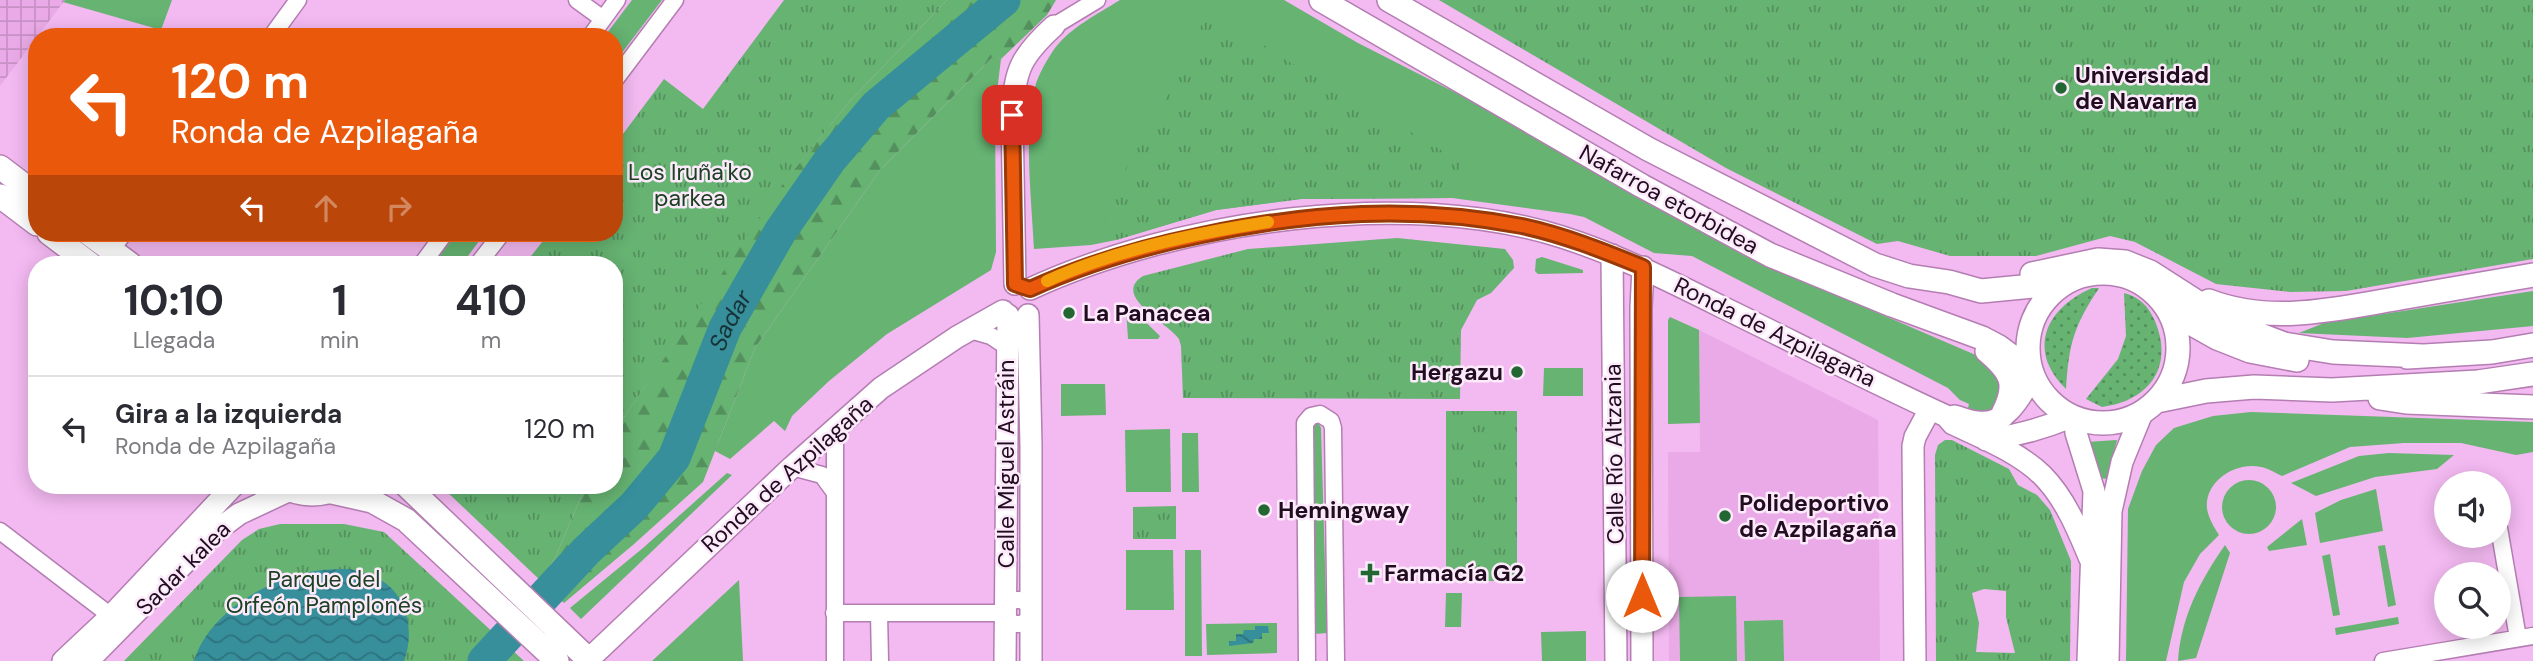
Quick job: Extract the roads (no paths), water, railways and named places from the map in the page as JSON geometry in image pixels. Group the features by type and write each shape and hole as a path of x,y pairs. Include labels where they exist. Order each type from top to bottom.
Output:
{"main road":[{"name":"Nafarroa etorbidea","path":"1321,0 1642,186 1770,256 1982,338 1999,347 2031,374"},
{"name":"Nafarroa etorbidea","path":"1389,0 1648,149 1875,265 1909,276 1949,282 1980,292 2063,284"},
{"path":"0,167 28,188"},
{"path":"0,196 28,217"},
{"path":"60,242 79,256"},
{"name":"Nafarroa etorbidea","path":"1949,282 2017,277 2098,260 2125,262 2150,272 2231,324 2284,344 2333,352 2423,356"},
{"path":"2149,407 2171,382 2178,360 2178,339 2169,310 2160,297 2142,283 2122,274 2101,271 2063,284 2044,300 2032,321 2027,345 2031,374 2054,407 2073,417 2106,424 2119,422 2149,407 2206,391 2254,387 2332,390 2479,382 2533,374"},
{"path":"2168,284 2225,307 2286,315 2533,275"},
{"name":"Nafarroa etorbidea","path":"2169,310 2217,338 2250,352 2301,360 2355,363 2492,352 2533,345"},
{"path":"1913,313 1940,330 1985,350 2005,368 2012,388 2010,400 2002,416"},
{"path":"2332,390 2406,402 2533,407"},
{"path":"354,494 406,520 504,596 563,634 589,661"},
{"path":"414,494 504,596 551,655"}],"street":[{"path":"278,28 298,0"},
{"path":"577,0 603,19"},
{"path":"596,28 617,0"},
{"path":"623,69 675,0"},
{"path":"1023,286 1009,286 1002,294 1001,300 1013,314 1035,302 1023,286 1013,93 1022,60 1031,47 1054,26 1097,0"},
{"name":"Ronda de Azpilagaña","path":"1023,286 1163,243 1313,215 1397,212 1467,218 1562,236 1643,267 1938,412 1953,424 2021,459 2042,475 2062,501 2077,526 2090,559"},
{"path":"484,256 495,242"},
{"name":"Calle Río Altzania","path":"1612,255 1616,657"},
{"name":"Calle Río Altzania","path":"1616,657 1626,648 1642,655 1643,267"},
{"name":"Ronda de Azpilagaña","path":"589,661 792,467 881,388 957,337 1013,314"},
{"name":"Calle Miguel Astráin","path":"1005,661 1006,346 1013,314"},
{"name":"Calle Miguel Astráin","path":"1013,314 1032,533 1029,612 1031,661"},
{"path":"970,330 990,336 1006,346"},
{"path":"2002,416 2013,407 2031,374"},
{"path":"2108,661 2111,511 2122,462 2149,407"},
{"path":"1915,661 1913,446 1918,430 1938,412"},
{"name":"Ronda de Azpilagaña","path":"1938,412 1987,422 2002,416"},
{"path":"1307,661 1305,423 1311,416 1320,414 1331,421 1332,428 1336,661"},
{"path":"1986,440 2043,429 2073,417 2094,491 2088,661"},
{"path":"835,429 835,661"},
{"path":"792,467 822,475 833,490"},
{"name":"Sadar kalea","path":"63,661 111,616 226,494"},
{"name":"Sadar kalea","path":"88,661 216,531 274,494"},
{"path":"0,531 111,616"},
{"path":"2383,661 2526,637 2504,548"},
{"path":"834,613 1006,613 1008,619 1018,624 1024,622 1029,612"},
{"path":"879,613 880,661"},
{"path":"1307,643 1335,643"}],"water":[{"path":"350,569 388,585 402,603 409,638 404,661 194,661 213,626 245,599 284,579 304,573"},
{"path":"1255,626 1268,626 1269,633 1262,633 1262,639 1254,639 1253,643 1229,646 1229,641 1236,641 1236,634 1243,634 1244,630 1255,630"}],"waterway":[{"name":"Sadar","path":"484,661 586,551 634,506 674,458 725,328 780,232 830,160 876,106 1004,0"}],"place":[{"name":"Universidad de Navarra","path":"2061,88"},
{"name":"La Panacea","path":"1069,313"},
{"name":"Hergazu","path":"1517,372"},
{"name":"Hemingway","path":"1264,510"},
{"name":"Polideportivo de Azpilagaña","path":"1725,516"},
{"name":"Farmacía G2","path":"1370,573"}],"park label":[{"name":"Los Iruña'ko parkea","path":"690,185"},
{"name":"Parque del Orfeón Pamplonés","path":"324,592"}]}
